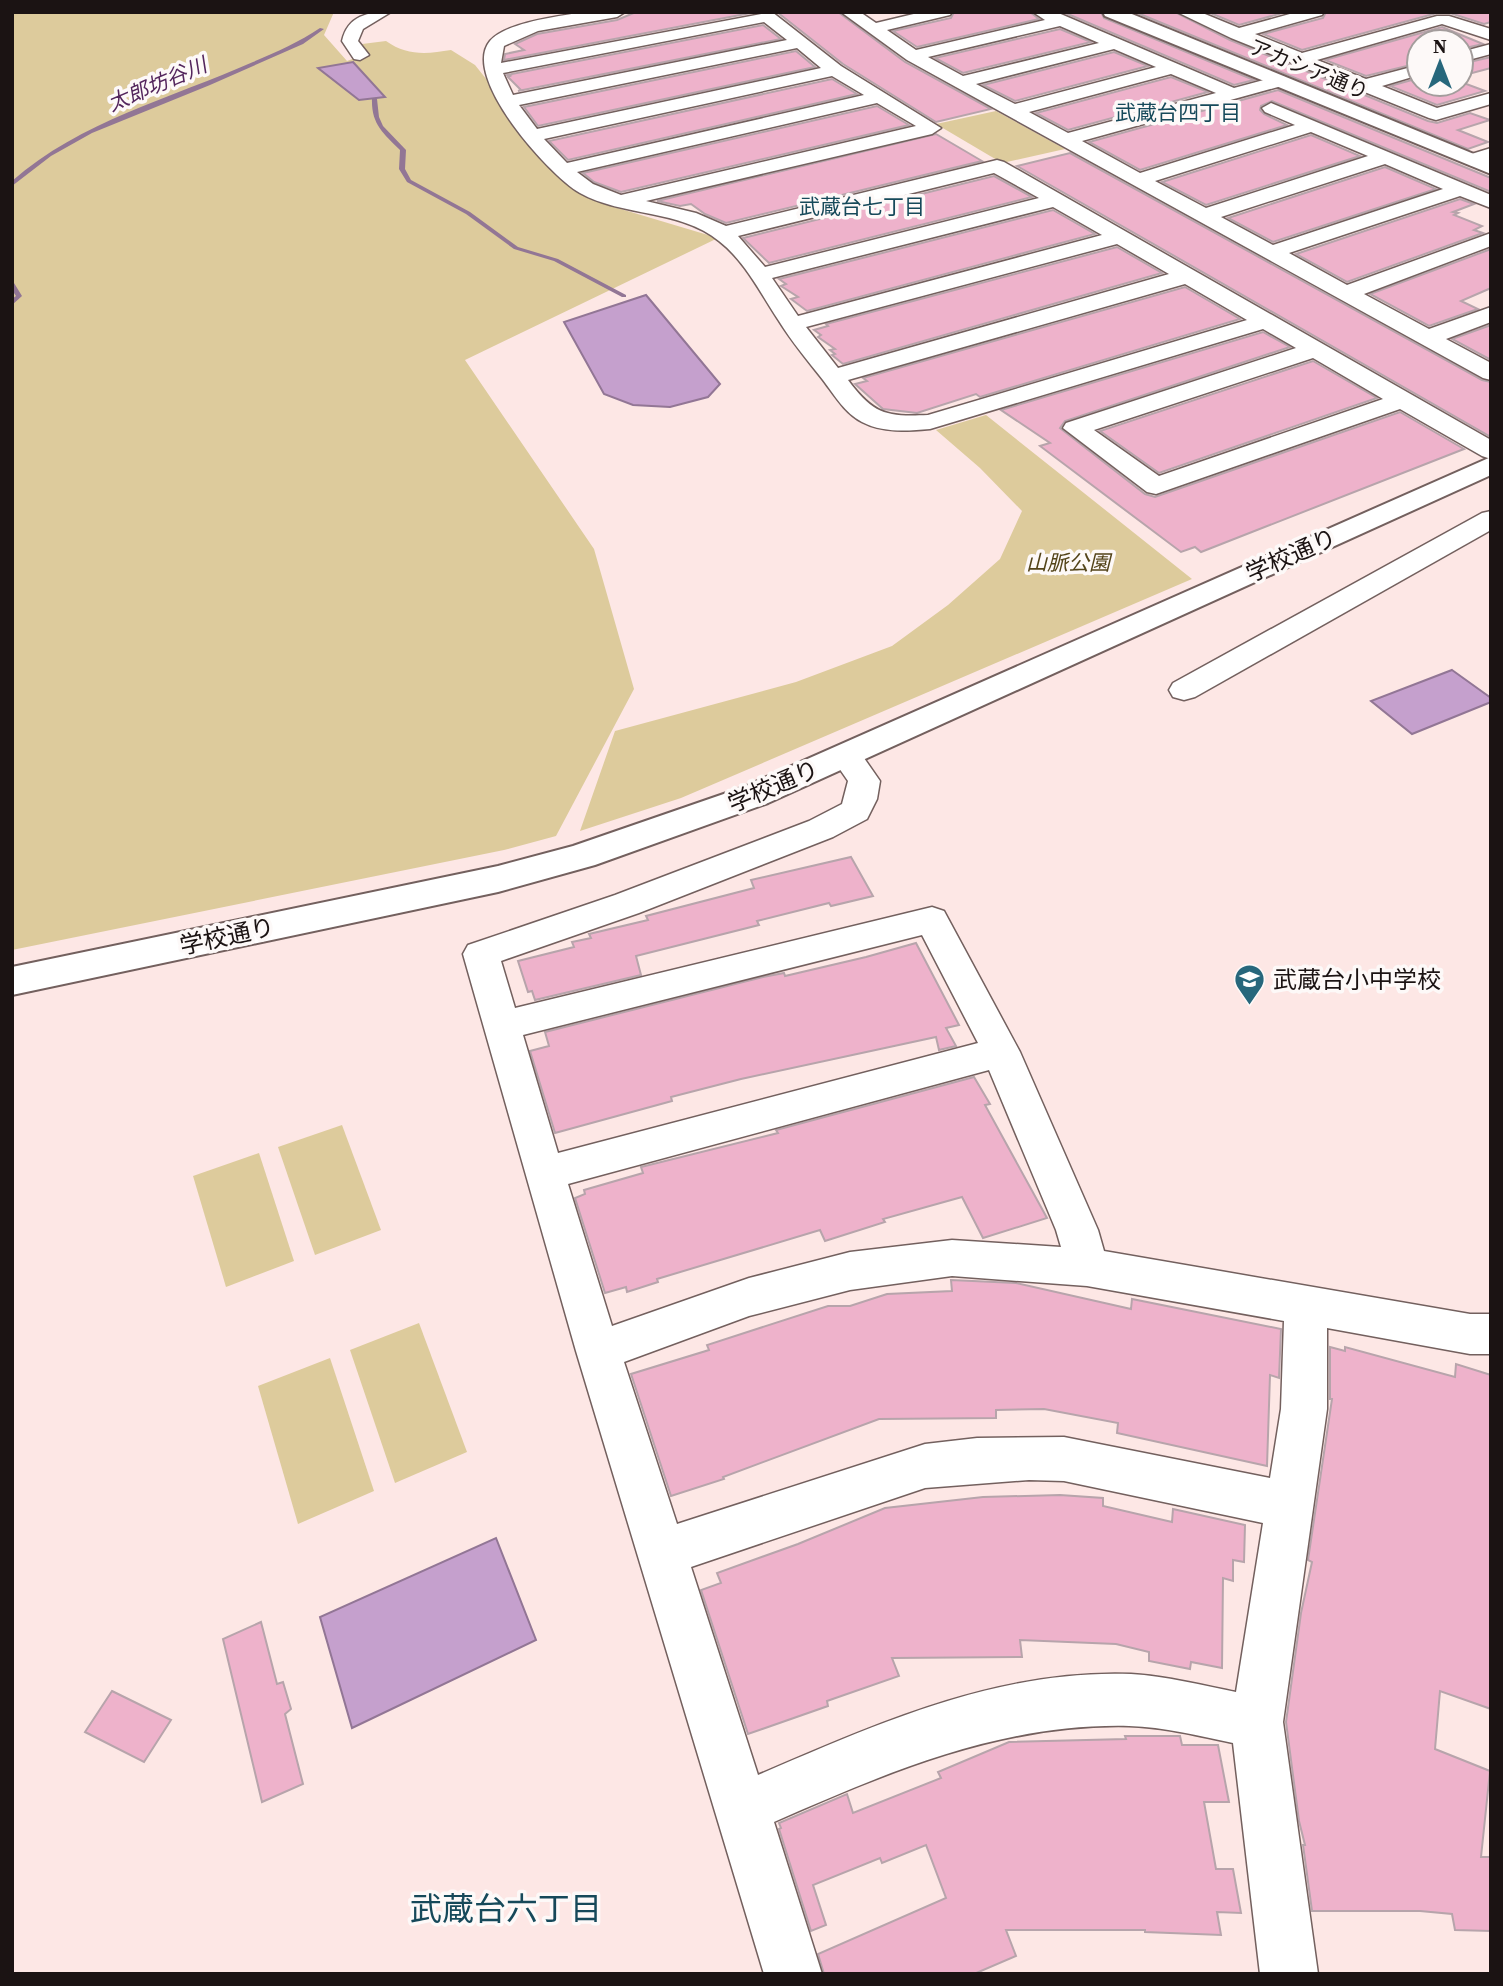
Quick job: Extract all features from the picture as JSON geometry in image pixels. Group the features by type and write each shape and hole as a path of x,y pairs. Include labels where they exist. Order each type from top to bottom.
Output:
{"street":[{"path":"360,55 350,41 351,34 360,23 383,12"},
{"path":"497,43 492,36 494,32 536,12"},
{"path":"617,12 534,27 513,33 497,43 490,55 493,70 508,102 531,136 561,170 584,188 616,202 685,218 723,233 759,275 833,377 868,418 899,424 930,422 1266,321"},
{"path":"849,12 912,56 1491,373"},
{"path":"872,29 944,12"},
{"path":"1041,12 1234,94"},
{"name":"アカシア通り","path":"1111,12 1491,167"},
{"path":"1185,12 1436,114 1491,98"},
{"path":"1237,34 1317,12"},
{"path":"493,70 767,16 835,70 932,128 616,202"},
{"path":"1300,58 1443,19 1491,35"},
{"path":"912,56 1060,21"},
{"path":"508,102 798,43"},
{"path":"961,82 1115,44"},
{"path":"1012,111 1173,68"},
{"path":"531,136 835,70"},
{"path":"1366,85 1405,74"},
{"path":"1064,140 1279,81"},
{"path":"561,170 880,97"},
{"path":"1270,108 1491,202"},
{"path":"1137,180 1311,126"},
{"path":"1472,160 1491,154"},
{"path":"1206,215 1386,157"},
{"path":"723,233 998,166 1491,452"},
{"path":"1272,252 1461,189"},
{"path":"759,275 1057,200"},
{"path":"793,324 1121,237"},
{"path":"1346,293 1491,239"},
{"path":"833,377 1188,276"},
{"path":"1427,338 1491,314"},
{"path":"1315,350 1075,428 1156,486 1402,400"},
{"name":"学校通り","path":"12,981 498,879 570,860 663,830 756,795 1491,465"},
{"path":"1184,690 1491,519"},
{"path":"793,1974 744,1808 660,1553 598,1351 481,954 627,904 821,829 855,811 861,799 864,781 846,755"},
{"path":"501,1026 932,920 1001,1052 1077,1230 1087,1267"},
{"path":"545,1173 1001,1052"},
{"path":"598,1351 749,1297 850,1271 953,1258 1087,1267 1470,1335 1491,1334"},
{"path":"1289,1974 1257,1722 1304,1409 1306,1306"},
{"path":"660,1553 925,1466 964,1461 1030,1457 1064,1459 1290,1505"},
{"path":"744,1808 902,1740 974,1717 1055,1702 1131,1700 1257,1722"}],"green space":[{"path":"12,12 334,12 324,35 347,61 368,53 362,44 386,41 417,53 451,50 475,65 495,90 521,137 578,191 604,204 718,238 465,360 594,549 634,689 556,836 504,850 12,950"},
{"path":"996,111 1065,149 1002,163 936,124"},
{"name":"山脈公園","path":"986,415 1192,579 681,798 580,831 615,731 796,682 892,646 948,605 1000,559 1022,511 980,468 936,430"},
{"path":"342,1125 381,1230 315,1255 278,1147"},
{"path":"259,1153 294,1261 226,1287 193,1176"},
{"path":"419,1323 467,1452 395,1483 350,1350"},
{"path":"330,1358 374,1491 298,1524 258,1386"}],"shaded area":[{"path":"353,62 385,97 359,100 318,68"},
{"path":"646,295 720,384 708,397 670,407 633,405 604,394 564,322"},
{"path":"1452,670 1491,698 1491,702 1412,734 1371,701"},
{"path":"496,1538 536,1640 352,1728 320,1617"}],"building":[{"path":"636,12 756,12 504,60 505,54 524,50 515,44 537,34 617,20"},
{"path":"777,12 838,12 905,62 991,109 936,122 843,64"},
{"path":"954,12 1030,12 1039,19 917,47 893,31 951,18"},
{"path":"1063,12 1101,12 1104,18 1254,80 1234,85"},
{"path":"1135,12 1175,12 1230,40 1428,121 1437,123 1470,113 1490,120 1458,130 1488,142 1468,149"},
{"path":"1208,12 1286,12 1239,25"},
{"path":"1326,12 1491,12 1491,22 1484,24 1450,13 1437,13 1302,50 1263,34 1323,18"},
{"path":"763,25 781,39 518,91 521,90 507,75"},
{"path":"1060,29 1091,42 963,73 935,58"},
{"path":"1405,37 1405,66 1366,76 1325,60"},
{"path":"796,51 815,67 538,126 524,107"},
{"path":"1114,52 1148,66 1015,101 983,85"},
{"path":"1491,57 1491,68 1475,72 1475,61"},
{"path":"1171,77 1208,92 1068,130 1036,113"},
{"path":"832,79 857,94 568,160 549,141"},
{"path":"1405,82 1405,92 1390,86"},
{"path":"1475,87 1485,91 1475,94"},
{"path":"1278,90 1491,178 1491,192 1272,101 1261,106 1260,110 1287,125 1140,170 1089,142"},
{"path":"1420,98 1461,98 1437,105"},
{"path":"877,106 909,125 621,192 594,182 583,173"},
{"path":"936,134 982,161 726,223 705,214 691,204 680,206 657,201"},
{"path":"1311,135 1360,156 1206,205 1162,182"},
{"path":"1070,153 1482,380 1491,382 1491,437 1017,166"},
{"path":"1385,167 1436,189 1273,242 1228,218"},
{"path":"994,176 1032,197 769,263 743,238"},
{"path":"1460,199 1474,204 1453,212 1458,213 1454,215 1482,226 1474,230 1483,233 1347,282 1296,254"},
{"path":"1053,210 1095,234 807,311 791,299 798,297 781,286 786,284 779,279"},
{"path":"1117,247 1162,273 843,364 832,355 835,354 830,350 835,349 818,337 821,335 814,330 828,326 826,324"},
{"path":"1491,249 1491,288 1461,301 1478,309 1429,326 1370,294"},
{"path":"1185,287 1240,319 980,397 976,394 917,413 883,409 855,384 867,381 863,378"},
{"path":"1491,325 1491,360 1452,339"},
{"path":"1263,332 1290,347 1065,421 1060,428 1145,494 1155,497 1400,412 1464,449 1201,552 1195,547 1181,552 1040,446 1050,443 1001,410"},
{"path":"1313,361 1377,398 1159,473 1100,431"},
{"path":"851,857 873,896 831,906 829,903 757,921 759,925 636,956 641,975 535,1000 532,991 528,992 518,961 574,947 572,942 591,938 589,934 648,920 646,916 754,888 751,880"},
{"path":"916,943 959,1025 946,1028 956,1046 939,1050 936,1037 741,1079 671,1097 672,1101 555,1133 530,1051 549,1046 545,1032 763,977 784,973 785,976"},
{"path":"974,1077 990,1104 985,1105 1047,1218 983,1238 962,1197 883,1219 885,1222 825,1241 820,1230 657,1279 658,1282 627,1292 626,1287 605,1293 575,1198 585,1194 584,1190 643,1173 641,1167 778,1133 776,1130"},
{"path":"951,1280 1016,1283 1131,1309 1132,1299 1281,1329 1279,1378 1270,1375 1267,1466 1117,1433 1118,1423 1044,1409 996,1410 996,1418 879,1419 723,1477 724,1479 671,1496 631,1374 709,1350 707,1345 828,1306 850,1306 887,1294 952,1291"},
{"path":"1330,1347 1345,1351 1345,1347 1455,1377 1456,1364 1491,1375 1491,1709 1440,1691 1435,1749 1490,1771 1481,1857 1491,1857 1491,1931 1455,1930 1452,1914 1420,1911 1312,1911 1286,1722 1301,1613 1312,1562 1308,1560 1332,1399"},
{"path":"1060,1495 1103,1498 1103,1506 1172,1522 1173,1509 1245,1525 1244,1562 1233,1560 1233,1581 1223,1578 1222,1668 1191,1662 1190,1669 1149,1661 1149,1652 1116,1644 1020,1640 1022,1657 892,1658 899,1676 827,1701 828,1706 748,1734 701,1590 721,1583 717,1573 798,1544 885,1508 983,1497"},
{"path":"261,1622 277,1684 283,1682 291,1709 285,1714 303,1784 262,1802 223,1639"},
{"path":"112,1691 171,1720 144,1762 85,1732"},
{"path":"1125,1736 1180,1736 1182,1745 1218,1745 1229,1802 1204,1802 1216,1869 1233,1869 1241,1913 1217,1912 1221,1935 1145,1930 1006,1930 1016,1956 974,1974 824,1974 818,1954 946,1898 926,1845 882,1863 880,1858 813,1885 826,1925 811,1931 779,1823 847,1794 853,1813 941,1778 938,1772 1009,1742 1126,1739"}],"waterway":[{"name":"太郎坊谷川","path":"12,184 49,155 90,132 301,43 322,29"},
{"path":"374,99 376,117 381,127 403,150 402,169 409,181 468,213 516,248 556,260 624,296"},
{"path":"12,284 19,296 12,303"}],"place":[{"name":"武蔵台小中学校","path":"1250,1006"}],"district":[{"name":"武蔵台四丁目","path":"1178,112"},
{"name":"武蔵台七丁目","path":"862,206"},
{"name":"武蔵台六丁目","path":"506,1909"}]}
